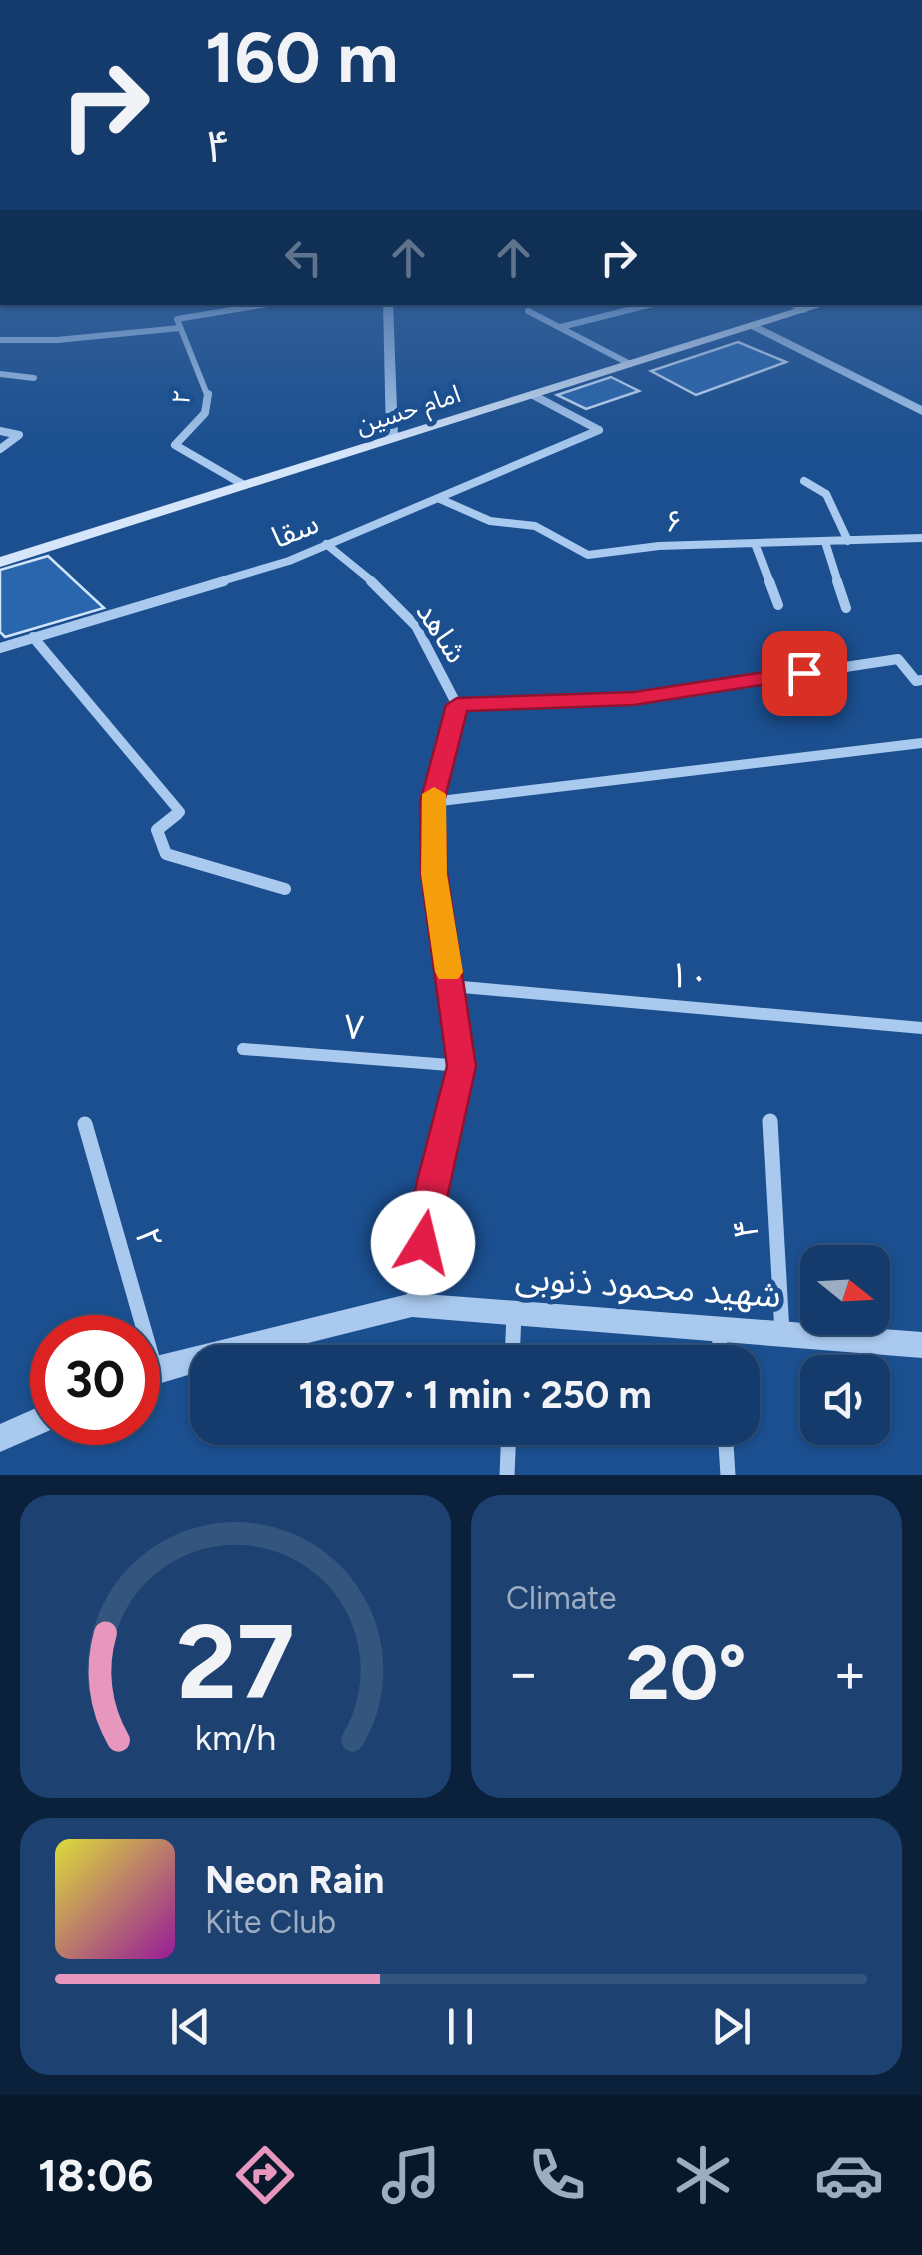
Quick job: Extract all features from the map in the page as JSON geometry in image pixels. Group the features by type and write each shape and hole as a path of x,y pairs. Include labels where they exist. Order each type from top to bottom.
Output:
{"main road":[{"name":"امام حسین","path":"10,562 392,437 789,315"}],"street":[{"path":"0,340 57,340 180,328 176,318 197,315"},
{"path":"388,315 392,437"},
{"path":"535,315 630,364"},
{"path":"560,328 611,315"},
{"path":"753,326 922,411"},
{"name":"۲","path":"180,328 209,391 205,413 175,445 244,485"},
{"path":"0,374 34,378"},
{"name":"سقا","path":"0,648 289,561 600,430 533,394"},
{"path":"0,431 20,435 0,449"},
{"path":"804,481 826,494 848,541"},
{"name":"۶","path":"440,499 490,521 535,526 588,555 658,546 922,538"},
{"path":"825,542 846,608"},
{"name":"شاهد","path":"326,544 373,582 416,626 457,705 432,802 434,874 462,1066 433,1181 412,1305"},
{"path":"756,546 778,605"},
{"path":"33,637 180,812 157,830 166,854 285,888"},
{"path":"457,705 634,699 898,659 916,680 922,680"},
{"path":"432,802 922,742"},
{"name":"۱۰","path":"451,986 922,1028"},
{"name":"۷","path":"242,1049 462,1066"},
{"name":"۴","path":"770,1121 782,1334"},
{"name":"۲","path":"85,1124 132,1315"},
{"name":"شهید محمود ذنوبی","path":"160,1369 412,1305 922,1345"},
{"path":"513,1345 514,1313"},
{"path":"719,1329 720,1345"},
{"path":"0,1438 30,1425"},
{"path":"507,1475 508,1445"},
{"path":"726,1445 728,1475"}],"building":[{"path":"738,342 786,362 696,395 651,371"},
{"path":"611,377 639,391 586,409 557,395"},
{"path":"48,556 104,608 5,637 0,632 0,570"}],"slow traffic":[{"path":"434,794 434,874 449,972"}],"route":[{"path":"423,1243 433,1181 462,1066 434,874 432,802 457,705 634,699 804,673"}]}
